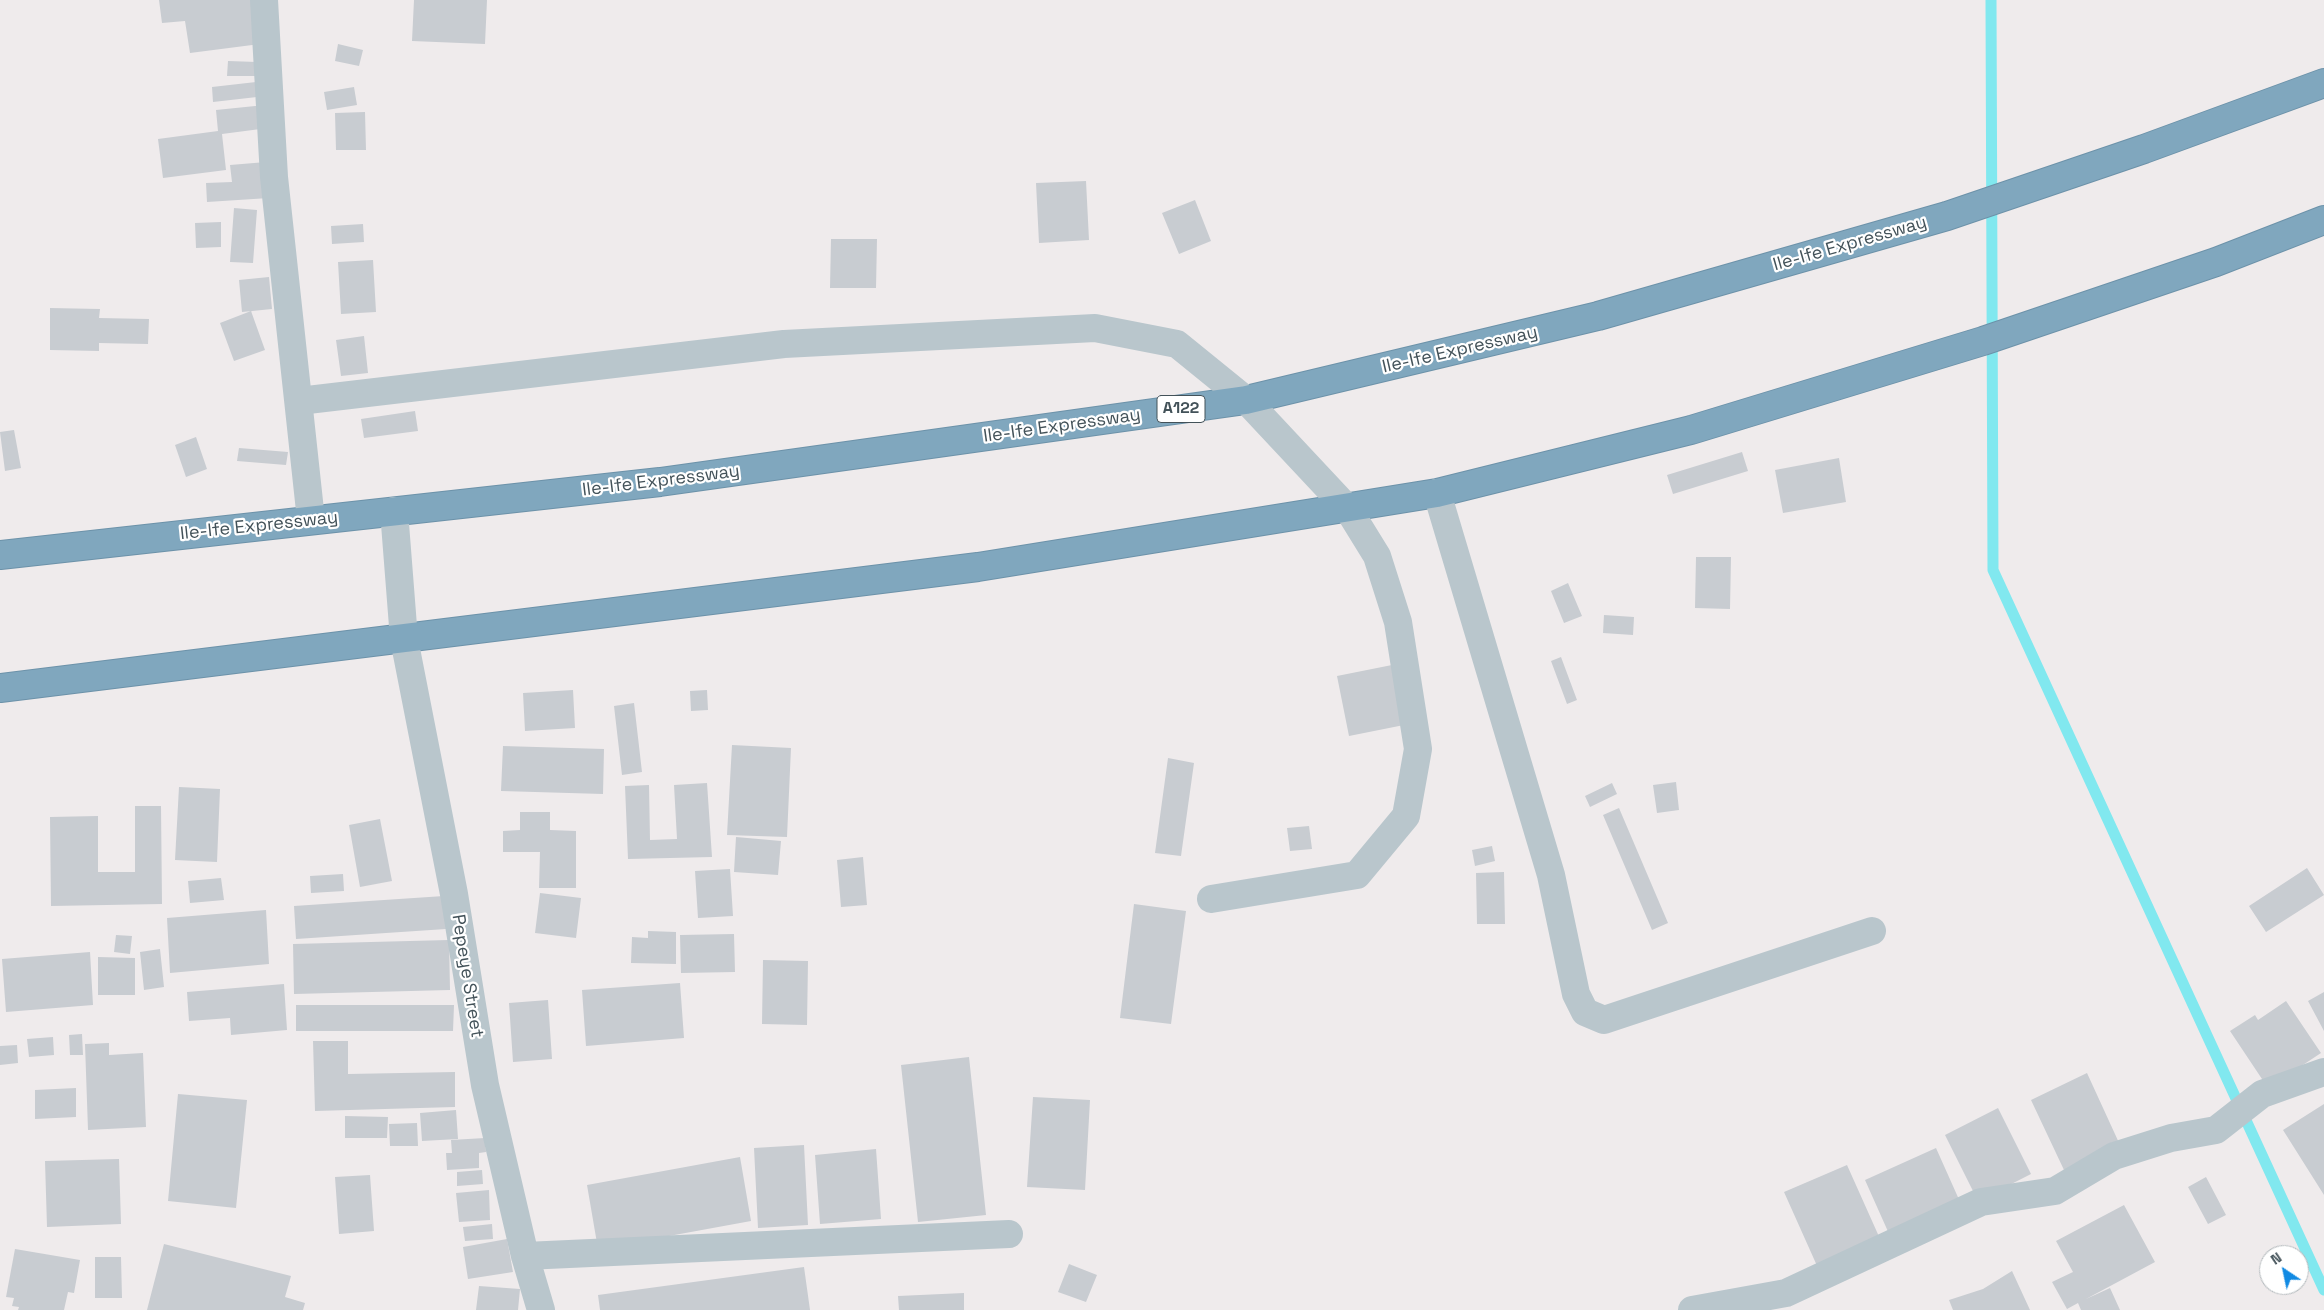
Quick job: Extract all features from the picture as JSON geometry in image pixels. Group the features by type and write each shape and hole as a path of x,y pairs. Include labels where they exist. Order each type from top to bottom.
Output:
{"highway":[{"name":"Ile-Ife Expressway","path":"0,554 669,481 1246,400 1598,316 1947,216 2144,150 2324,83"},
{"path":"0,688 978,566 1194,531 1348,509 1437,493 1691,430 1983,341 2216,262 2324,220"}],"street":[{"path":"264,0 274,177 311,520"},
{"path":"299,401 784,344 1095,328 1176,344 1246,400 1348,509 1378,556 1398,622 1418,749 1406,816 1357,875 1211,899"},
{"path":"1437,493 1551,874 1576,994 1585,1012 1604,1020 1872,931"},
{"name":"Pepeye Street","path":"394,511 404,639 454,894 485,1085 525,1256 540,1310"},
{"path":"1692,1310 1786,1293 1981,1202 2055,1191 2114,1156 2171,1138 2216,1130 2262,1094 2324,1072"},
{"path":"525,1256 1009,1234"}],"building":[{"path":"159,0 255,0 260,44 190,53 185,21 162,23"},
{"path":"414,0 487,0 485,44 412,41"},
{"path":"338,44 363,50 359,66 335,61"},
{"path":"228,61 257,62 256,76 227,76"},
{"path":"256,82 257,97 213,102 212,87"},
{"path":"354,87 357,105 327,110 324,92"},
{"path":"265,105 268,128 222,134 226,170 163,178 158,139 218,131 216,110"},
{"path":"365,112 366,150 336,150 335,113"},
{"path":"266,162 269,198 207,202 206,183 232,182 230,165"},
{"path":"1086,181 1089,240 1039,243 1036,183"},
{"path":"1195,200 1211,241 1179,254 1162,213"},
{"path":"234,208 257,210 253,263 230,262"},
{"path":"221,222 221,247 196,248 195,223"},
{"path":"363,224 364,242 332,244 331,226"},
{"path":"831,239 877,239 876,288 830,288"},
{"path":"373,260 376,312 341,314 338,262"},
{"path":"269,277 272,309 242,312 239,280"},
{"path":"50,308 100,309 99,318 149,319 148,344 99,343 99,351 50,350"},
{"path":"251,311 265,350 234,361 220,323"},
{"path":"364,336 368,373 341,376 336,340"},
{"path":"415,411 418,431 364,438 361,419"},
{"path":"14,430 21,468 5,471 0,432"},
{"path":"196,437 207,469 186,477 175,445"},
{"path":"239,448 288,452 286,465 237,461"},
{"path":"1742,452 1748,471 1673,494 1667,475"},
{"path":"1839,458 1846,502 1783,513 1775,470"},
{"path":"1696,557 1731,557 1730,609 1695,608"},
{"path":"1568,583 1582,616 1564,623 1551,591"},
{"path":"1604,615 1634,617 1633,635 1603,633"},
{"path":"1561,657 1577,700 1567,704 1551,661"},
{"path":"1397,664 1409,724 1349,736 1337,676"},
{"path":"573,690 575,728 525,731 523,693"},
{"path":"707,690 708,710 691,711 690,691"},
{"path":"634,703 642,772 622,775 614,706"},
{"path":"732,745 791,748 787,837 727,835"},
{"path":"503,746 604,749 603,794 501,791"},
{"path":"1168,758 1194,763 1181,856 1155,853"},
{"path":"1676,782 1679,810 1657,813 1653,785"},
{"path":"707,783 712,857 628,859 625,786 649,785 650,840 677,839 674,785"},
{"path":"1612,783 1617,794 1590,807 1585,796"},
{"path":"179,787 220,789 217,862 175,860"},
{"path":"135,806 161,806 162,904 51,906 50,817 98,816 98,872 135,872"},
{"path":"1619,808 1668,923 1652,930 1603,815"},
{"path":"520,812 550,812 550,830 576,831 576,888 539,888 540,852 503,852 503,831 520,830"},
{"path":"380,819 392,881 360,887 349,825"},
{"path":"1309,826 1312,849 1290,851 1287,828"},
{"path":"736,837 781,841 778,875 734,872"},
{"path":"1492,846 1495,861 1475,866 1472,850"},
{"path":"863,857 867,905 841,907 837,860"},
{"path":"2307,868 2324,895 2266,932 2249,906"},
{"path":"730,869 733,916 698,918 695,871"},
{"path":"1504,872 1505,924 1477,924 1476,873"},
{"path":"343,874 344,891 311,893 310,876"},
{"path":"221,878 224,900 190,903 188,881"},
{"path":"540,893 581,898 576,938 535,933"},
{"path":"444,896 446,929 296,939 294,906"},
{"path":"1134,904 1186,911 1171,1024 1120,1018"},
{"path":"266,910 269,964 170,973 167,918"},
{"path":"648,931 676,932 676,964 631,963 632,937 648,938"},
{"path":"734,934 735,972 681,973 680,935"},
{"path":"116,935 132,936 130,954 114,952"},
{"path":"449,940 450,990 294,994 293,944"},
{"path":"160,949 164,987 144,990 140,952"},
{"path":"90,952 93,1005 6,1012 2,959"},
{"path":"98,957 135,958 135,995 98,995"},
{"path":"763,960 808,961 807,1025 762,1024"},
{"path":"680,983 684,1038 586,1046 582,990"},
{"path":"284,984 287,1030 231,1035 230,1018 189,1021 187,992"},
{"path":"2324,992 2324,1031 2308,1001"},
{"path":"548,1000 552,1059 513,1062 509,1003"},
{"path":"2286,1001 2321,1053 2268,1088 2230,1031 2255,1015 2258,1020"},
{"path":"296,1005 454,1005 453,1031 296,1031"},
{"path":"82,1034 83,1055 70,1055 69,1035"},
{"path":"53,1037 54,1055 29,1057 27,1039"},
{"path":"313,1041 348,1041 348,1074 455,1072 455,1107 315,1111"},
{"path":"109,1043 109,1055 143,1053 146,1127 88,1130 85,1044"},
{"path":"17,1045 18,1063 0,1065 0,1046"},
{"path":"969,1057 986,1215 918,1222 901,1065"},
{"path":"2087,1073 2120,1145 2064,1170 2031,1100"},
{"path":"76,1088 76,1117 35,1119 35,1090"},
{"path":"178,1094 247,1100 236,1208 168,1201"},
{"path":"1033,1097 1090,1100 1085,1190 1027,1187"},
{"path":"2324,1104 2324,1195 2283,1130"},
{"path":"1998,1108 2031,1174 1978,1201 1945,1135"},
{"path":"456,1110 458,1139 422,1141 420,1113"},
{"path":"345,1116 388,1117 387,1138 345,1138"},
{"path":"417,1123 418,1146 390,1146 389,1124"},
{"path":"485,1138 486,1152 479,1153 479,1168 447,1170 446,1153 452,1153 451,1140"},
{"path":"804,1145 808,1225 758,1228 754,1148"},
{"path":"1936,1148 1961,1204 1890,1236 1865,1180"},
{"path":"876,1149 881,1219 820,1224 815,1155"},
{"path":"740,1157 751,1221 598,1249 587,1185"},
{"path":"119,1159 121,1224 47,1227 45,1161"},
{"path":"1847,1165 1881,1241 1818,1268 1784,1192"},
{"path":"482,1170 483,1184 457,1186 457,1172"},
{"path":"370,1175 374,1231 339,1234 335,1177"},
{"path":"2206,1177 2226,1215 2208,1224 2188,1187"},
{"path":"489,1190 490,1220 459,1222 456,1193"},
{"path":"2124,1205 2155,1262 2086,1299 2110,1288 2120,1310 2081,1310 2078,1303 2067,1309 2052,1282 2073,1272 2056,1241"},
{"path":"492,1224 493,1239 465,1241 463,1227"},
{"path":"507,1239 513,1272 468,1279 463,1247"},
{"path":"164,1244 291,1276 285,1297 305,1303 303,1310 147,1310"},
{"path":"15,1249 80,1260 74,1293 68,1292 64,1310 18,1310 19,1307 12,1306 14,1298 6,1297"},
{"path":"95,1257 121,1257 122,1298 95,1298"},
{"path":"1069,1264 1097,1275 1086,1302 1058,1292"},
{"path":"804,1267 810,1310 600,1310 598,1295"},
{"path":"2012,1271 2030,1310 1953,1310 1949,1300 1983,1289"},
{"path":"479,1286 520,1289 518,1310 476,1310"},
{"path":"964,1293 964,1310 899,1310 898,1296"}],"waterway":[{"path":"1991,0 1993,570 2324,1290"}]}
